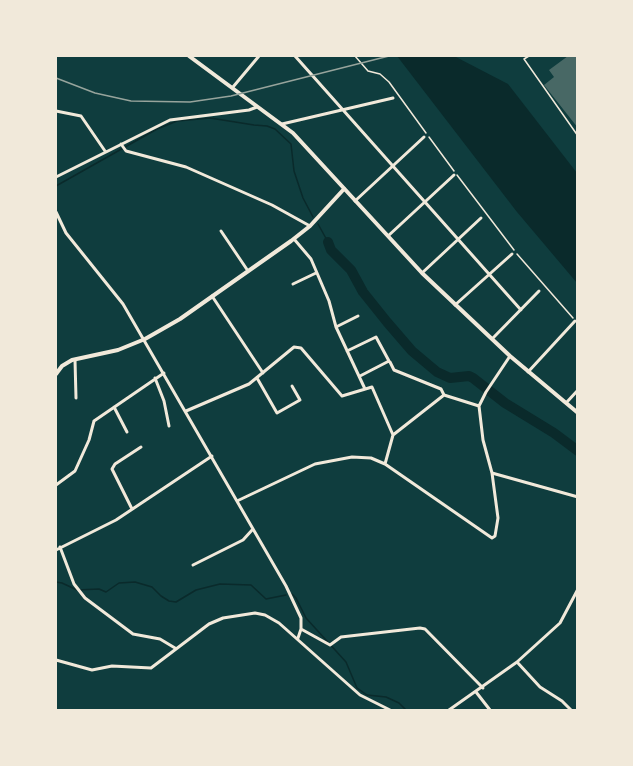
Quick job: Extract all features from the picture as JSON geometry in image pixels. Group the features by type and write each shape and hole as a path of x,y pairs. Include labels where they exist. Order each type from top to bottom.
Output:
{"main road":[{"path":"189,56 282,124 308,148 422,273 510,356 578,413"},
{"path":"56,374 62,366 75,360 118,350 145,339 180,319 294,239 310,226 344,189"}],"street":[{"path":"233,87 260,56"},
{"path":"295,56 520,310"},
{"path":"282,124 393,98"},
{"path":"56,177 170,120 259,107"},
{"path":"56,111 81,116 105,152"},
{"path":"355,201 424,137"},
{"path":"121,144 126,151 186,167 272,205 310,226"},
{"path":"387,237 454,175"},
{"path":"56,212 66,232 123,303 286,586 301,618 298,638"},
{"path":"422,273 481,218"},
{"path":"221,231 248,271"},
{"path":"294,239 311,259 329,301 336,327 365,389"},
{"path":"455,305 512,254"},
{"path":"293,284 316,273"},
{"path":"492,339 540,291"},
{"path":"212,296 263,373"},
{"path":"336,327 358,316"},
{"path":"528,372 575,321"},
{"path":"347,351 376,337 394,370 441,389 444,394 480,406"},
{"path":"186,411 237,391 257,378 294,347 301,348 342,396 372,387 393,435"},
{"path":"237,501 315,464 351,457 371,458 385,464 492,538 495,536 498,518 492,473 483,440 480,406 486,392 510,356"},
{"path":"75,360 76,398"},
{"path":"360,376 389,361"},
{"path":"56,485 75,471 89,440 94,421 164,373"},
{"path":"155,378 164,401 169,426"},
{"path":"257,378 277,413 300,400 292,386"},
{"path":"565,404 578,390"},
{"path":"385,464 393,435 444,394"},
{"path":"114,407 127,432"},
{"path":"132,509 112,466 141,447"},
{"path":"56,550 116,520 212,456"},
{"path":"492,473 578,497"},
{"path":"193,565 243,540 253,529"},
{"path":"60,547 74,584 85,598 133,634 160,639 175,648"},
{"path":"449,711 517,662 560,623 578,589"},
{"path":"56,660 92,670 112,666 147,668 209,624 223,618 255,613 265,615 279,623 360,695 390,711"},
{"path":"301,629 330,645 340,637 425,629 483,688"},
{"path":"517,662 540,687 562,701 571,711"},
{"path":"476,692 490,711"}],"path":[{"path":"356,56 368,71 380,74 389,82 519,256 575,321"},
{"path":"529,56 524,59 578,136"}],"water":[{"path":"397,56 454,56 508,84 577,173 577,283 517,212"}],"building":[{"path":"568,56 578,56 578,128 544,85 554,77 549,70"}],"waterway":[{"path":"56,186 157,129 177,121 210,118 267,126 275,129 291,144 294,171 303,198 313,217"},
{"path":"318,224 328,242"},
{"path":"328,242 331,250 351,270 363,292 387,322 412,351 437,372 450,378 469,376 473,378 505,403 554,433 578,451"},
{"path":"56,582 77,590 99,589 106,592 119,583 135,582 152,587 161,596 176,602 196,590 220,584 251,585 266,599 286,595"},
{"path":"292,594 306,618 346,662 357,688 367,695 386,697 399,703 406,710"}],"railway":[{"path":"56,78 95,93 131,101 190,102 231,96 389,56"}]}
